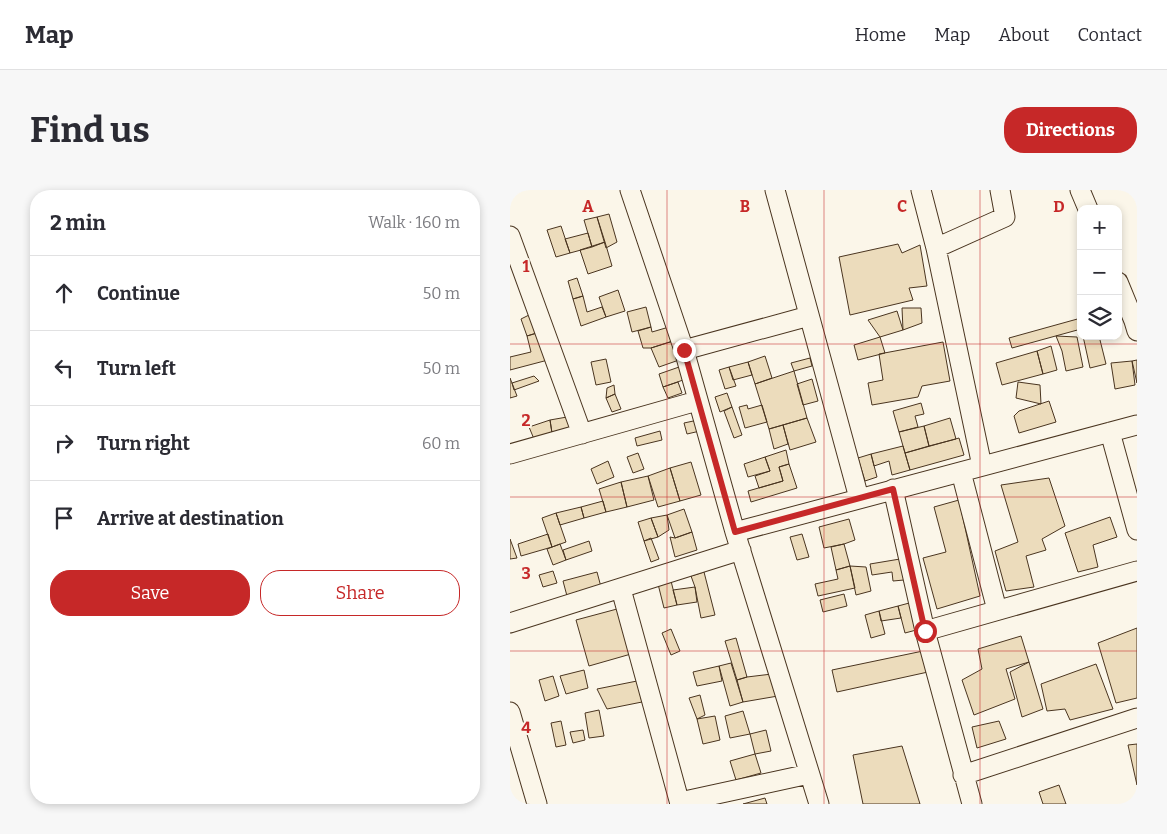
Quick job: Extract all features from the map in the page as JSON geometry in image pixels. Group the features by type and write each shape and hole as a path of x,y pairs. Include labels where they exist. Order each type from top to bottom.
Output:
{"street":[{"path":"630,190 684,350 735,532 819,804"},
{"path":"775,190 859,498"},
{"path":"921,190 936,248 982,466"},
{"path":"1000,190 1005,217"},
{"path":"936,248 1005,217 1014,190"},
{"path":"1080,190 1086,205"},
{"path":"510,236 582,434"},
{"path":"1122,291 1136,324"},
{"path":"684,350 809,316"},
{"path":"510,454 698,401"},
{"path":"735,532 1137,424"},
{"path":"1110,432 1137,530"},
{"path":"961,472 997,610"},
{"path":"893,489 925,631 972,804"},
{"path":"510,623 741,550"},
{"path":"925,631 1137,571"},
{"path":"621,589 680,803 809,774"},
{"path":"510,712 537,804"},
{"path":"963,774 1137,718"}],"building":[{"path":"609,214 617,242 606,248 597,217"},
{"path":"597,217 605,242 592,247 584,220"},
{"path":"561,226 570,253 556,257 547,230"},
{"path":"588,233 592,247 570,253 565,239"},
{"path":"605,242 612,266 588,274 580,250"},
{"path":"898,244 902,253 920,245 927,286 909,288 913,300 850,315 839,257"},
{"path":"577,278 583,296 573,299 568,281"},
{"path":"618,290 625,311 606,317 599,297"},
{"path":"583,296 587,312 602,307 606,317 581,326 573,299"},
{"path":"646,307 651,327 632,332 627,312"},
{"path":"902,308 921,308 922,323 903,330"},
{"path":"897,311 903,330 880,337 868,320"},
{"path":"529,315 540,332 527,336 521,319"},
{"path":"1077,319 1077,330 1012,348 1009,338"},
{"path":"651,327 652,332 669,327 673,341 651,348 643,348 638,331"},
{"path":"540,332 548,360 510,370 510,357 531,352 527,336"},
{"path":"1056,336 1077,337 1083,367 1066,371 1062,351"},
{"path":"880,337 885,353 858,360 854,345"},
{"path":"1084,340 1100,340 1106,364 1090,368"},
{"path":"673,341 679,360 659,367 651,348"},
{"path":"943,342 950,381 922,386 918,397 872,405 868,383 883,380 879,354"},
{"path":"1051,346 1057,370 1043,374 1037,351"},
{"path":"1037,351 1043,374 1002,385 996,363"},
{"path":"765,356 772,378 755,384 748,362"},
{"path":"810,358 812,366 794,371 791,363"},
{"path":"606,359 611,382 596,385 591,362"},
{"path":"1137,360 1137,383 1132,361"},
{"path":"1132,361 1135,385 1115,389 1111,363"},
{"path":"748,362 752,375 733,380 729,367"},
{"path":"682,366 686,379 663,387 659,374"},
{"path":"729,367 736,386 725,389 719,370"},
{"path":"794,371 807,418 769,429 755,384"},
{"path":"534,376 539,381 514,390 512,383"},
{"path":"510,378 517,396 510,398"},
{"path":"812,379 818,401 803,405 797,384"},
{"path":"678,382 682,393 668,398 663,387"},
{"path":"1018,382 1040,385 1041,404 1016,398"},
{"path":"614,385 615,394 606,398 607,388"},
{"path":"727,393 732,407 720,412 715,397"},
{"path":"615,394 621,409 612,412 606,398"},
{"path":"1049,401 1056,422 1019,433 1014,416 1019,411"},
{"path":"921,403 924,414 915,416 918,427 899,432 893,411"},
{"path":"747,405 748,409 762,405 767,422 745,428 739,407"},
{"path":"732,407 742,435 734,438 724,411"},
{"path":"567,417 574,429 552,433 550,420"},
{"path":"807,418 816,442 790,450 783,425"},
{"path":"950,418 956,439 929,446 924,426"},
{"path":"550,420 552,433 534,439 529,427"},
{"path":"698,420 700,431 687,434 684,423"},
{"path":"783,425 788,444 774,449 769,429"},
{"path":"924,426 929,446 905,453 899,432"},
{"path":"660,431 662,440 637,446 635,438"},
{"path":"959,438 964,455 910,470 905,453"},
{"path":"903,446 910,470 892,475 889,461 874,466 871,454"},
{"path":"786,450 789,464 779,467 783,481 759,488 755,476 770,471 765,457"},
{"path":"638,453 644,469 633,473 627,457"},
{"path":"871,454 877,477 865,481 858,458"},
{"path":"765,457 770,471 748,477 744,464"},
{"path":"608,461 614,477 597,484 591,469"},
{"path":"691,462 701,495 680,501 670,468"},
{"path":"789,464 797,488 751,502 748,491 783,481 779,467"},
{"path":"670,468 680,501 658,507 648,476"},
{"path":"648,476 654,500 627,507 621,482"},
{"path":"1049,478 1065,526 1042,539 1046,550 1026,556 1034,587 1006,591 995,551 1018,542 1001,485"},
{"path":"621,482 627,507 606,512 599,489"},
{"path":"959,500 980,596 937,609 923,558 946,552 934,507"},
{"path":"603,501 606,512 584,518 581,507"},
{"path":"581,507 584,518 560,525 556,513"},
{"path":"684,509 692,532 675,538 667,515"},
{"path":"556,513 566,542 552,547 542,518"},
{"path":"667,515 669,530 658,537 651,518"},
{"path":"1110,517 1117,537 1093,545 1098,567 1078,572 1065,533"},
{"path":"651,518 658,537 644,541 638,522"},
{"path":"849,519 855,540 824,548 819,527"},
{"path":"692,532 697,550 675,557 670,537 675,538"},
{"path":"548,534 552,547 521,556 518,544"},
{"path":"802,534 809,557 797,560 790,537"},
{"path":"651,538 659,559 651,562 644,541"},
{"path":"510,539 517,558 510,559"},
{"path":"589,541 592,551 566,560 563,550"},
{"path":"560,544 566,560 553,565 547,549"},
{"path":"844,544 850,566 836,570 831,547"},
{"path":"900,559 904,580 893,581 892,572 872,575 870,564"},
{"path":"850,566 855,588 818,596 815,584 838,579 836,570"},
{"path":"850,566 866,567 871,591 856,595"},
{"path":"553,571 557,583 543,587 539,575"},
{"path":"597,572 601,587 567,596 563,581"},
{"path":"704,572 715,615 701,618 691,576"},
{"path":"671,581 677,605 664,608 658,584"},
{"path":"695,587 697,602 677,605 673,590"},
{"path":"844,594 847,606 823,612 820,600"},
{"path":"913,602 920,629 905,633 898,606"},
{"path":"898,606 901,618 881,621 879,611"},
{"path":"617,609 631,654 589,666 576,620"},
{"path":"879,611 885,634 871,638 865,615"},
{"path":"1137,628 1137,698 1116,703 1098,643"},
{"path":"671,629 680,651 671,655 662,633"},
{"path":"1021,636 1029,662 1006,669 1015,699 974,715 962,680 982,669 978,649"},
{"path":"736,638 747,677 737,680 725,641"},
{"path":"923,651 928,672 837,692 832,670"},
{"path":"1029,662 1043,709 1022,717 1010,672"},
{"path":"731,663 743,702 730,706 719,666"},
{"path":"1096,664 1113,709 1070,720 1065,709 1047,711 1041,684"},
{"path":"719,666 722,681 697,686 693,672"},
{"path":"584,670 588,688 566,694 560,676"},
{"path":"772,674 778,696 743,702 737,680"},
{"path":"553,676 559,696 545,701 539,680"},
{"path":"637,681 642,702 607,709 597,689"},
{"path":"700,695 705,715 697,719 689,698"},
{"path":"599,710 604,736 589,738 585,713"},
{"path":"743,711 750,734 730,738 725,716"},
{"path":"715,716 720,740 703,744 697,719"},
{"path":"561,721 566,745 556,747 551,723"},
{"path":"999,721 1006,739 977,748 972,727"},
{"path":"583,730 585,740 573,743 570,732"},
{"path":"766,730 771,751 755,754 750,734"},
{"path":"1137,744 1137,785 1128,745"},
{"path":"902,746 920,804 863,804 853,755"},
{"path":"755,754 761,773 736,780 730,761"},
{"path":"1059,785 1066,804 1043,804 1039,792"},
{"path":"765,798 767,804 743,804"}],"route":[{"path":"684,350 735,532 893,489 925,631"}]}
